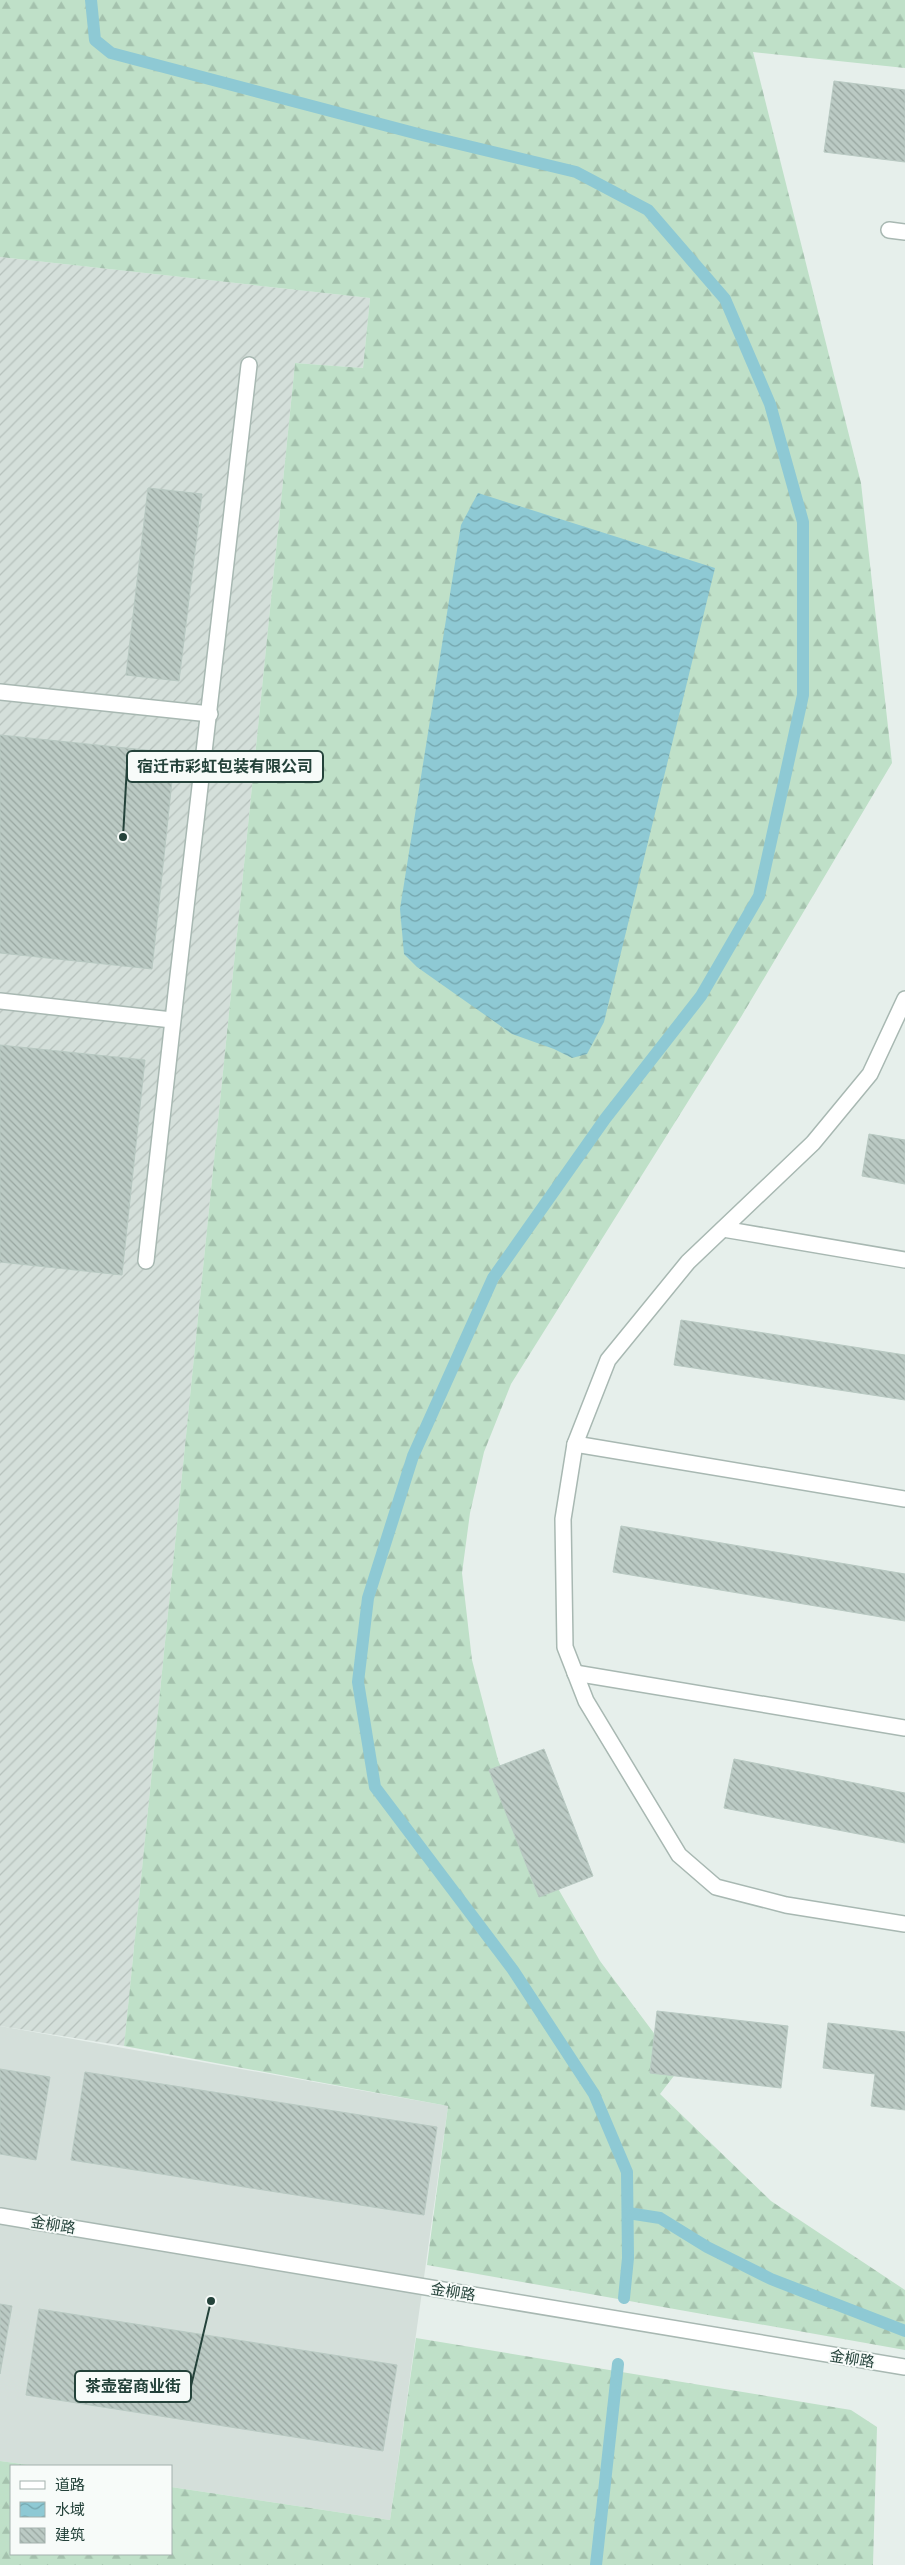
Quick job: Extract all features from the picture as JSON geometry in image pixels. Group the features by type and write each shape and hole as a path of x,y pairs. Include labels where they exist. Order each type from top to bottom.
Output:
{"street":[{"path":"889,230 905,232"},
{"path":"146,1261 172,1020 210,714 249,365"},
{"path":"0,692 210,714"},
{"path":"905,998 902,1014 870,1074 813,1142 688,1262 608,1360 575,1444 563,1519 565,1647 586,1701 679,1855 716,1887 786,1905 905,1924"},
{"path":"0,1001 172,1020"},
{"path":"723,1229 905,1260"},
{"path":"575,1444 905,1499"},
{"path":"575,1673 905,1728"},
{"name":"金柳路","path":"0,2216 905,2367"}],"shaded area":[{"path":"0,257 370,298 363,368 295,363 124,2046 0,2026"},
{"path":"0,2026 448,2106 390,2520 172,2487 172,2465 30,2465 0,2461"}],"green space":[{"path":"0,0 905,0 905,68 753,52 861,483 892,763 741,1017 511,1384 484,1452 470,1513 462,1573 472,1660 498,1760 538,1854 600,1961 680,2068 660,2094 771,2201 905,2290 905,2350 427,2265 448,2106 124,2046 295,363 363,368 370,298 0,257"},
{"path":"416,2338 851,2410 877,2427 873,2565 0,2565 0,2461 30,2465 10,2465 10,2555 172,2555 172,2487 390,2520"}],"water":[{"path":"478,493 715,568 604,1022 587,1054 572,1058 554,1049 512,1034 417,967 404,954 400,909 461,525"}],"building":[{"path":"834,81 905,90 905,162 824,152"},
{"path":"148,488 202,494 179,681 126,675"},
{"path":"0,735 175,753 152,969 0,953"},
{"path":"0,1045 145,1060 122,1275 0,1262"},
{"path":"869,1134 905,1140 905,1184 862,1176"},
{"path":"681,1320 905,1355 905,1400 674,1365"},
{"path":"621,1526 905,1574 905,1621 613,1572"},
{"path":"544,1749 593,1876 539,1897 489,1770"},
{"path":"734,1759 905,1793 905,1843 724,1808"},
{"path":"657,2011 788,2026 781,2088 650,2073"},
{"path":"828,2023 905,2032 905,2110 871,2106 875,2074 823,2068"},
{"path":"0,2069 50,2077 36,2160 0,2154"},
{"path":"85,2072 437,2127 424,2215 71,2160"},
{"path":"0,2304 12,2306 0,2374"},
{"path":"39,2309 397,2365 383,2451 26,2395"}],"waterway":[{"path":"91,0 95,40 111,53 422,135 576,172 648,210 725,299 770,404 803,522 803,695 759,896 701,996 605,1119 493,1278 413,1456 368,1598 358,1682 375,1787 513,1970 594,2094 627,2172 628,2258 624,2298"},
{"path":"628,2213 660,2218 707,2247 771,2279 905,2331"},
{"path":"596,2565 618,2364"}],"place":[{"name":"宿迁市彩虹包装有限公司","path":"123,837"},
{"name":"茶壶窑商业街","path":"211,2301"}]}
